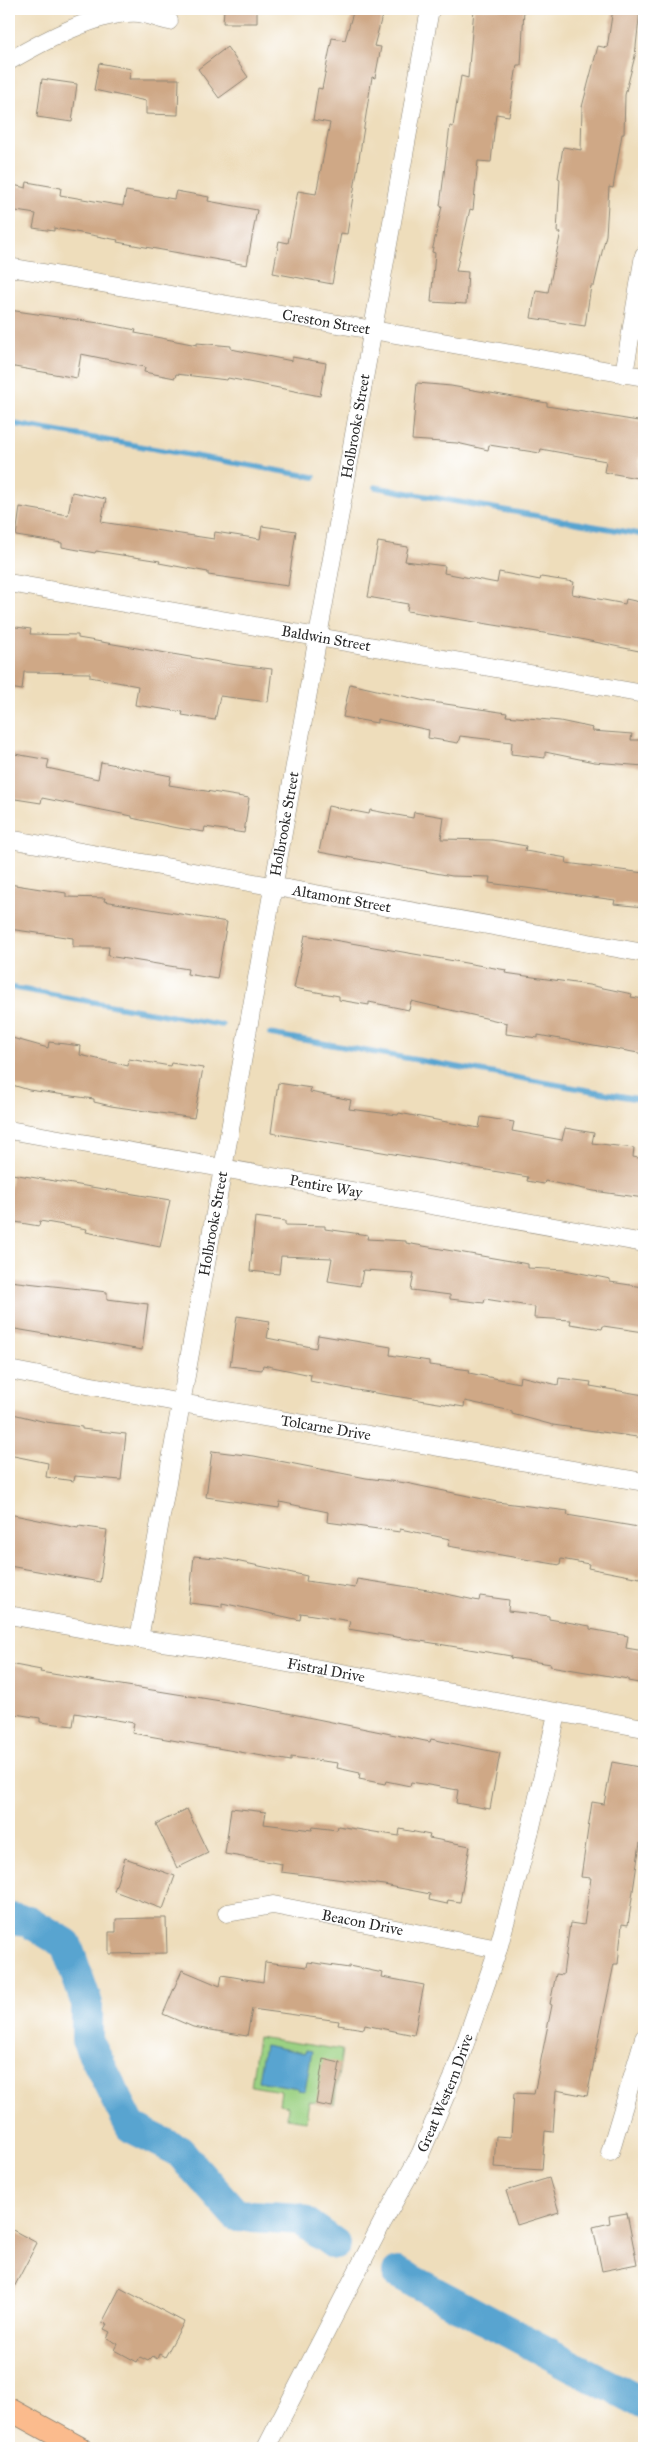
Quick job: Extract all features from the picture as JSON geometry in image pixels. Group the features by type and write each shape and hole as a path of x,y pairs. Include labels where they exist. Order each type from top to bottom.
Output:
{"main road":[{"path":"9,2410 80,2448"}],"street":[{"name":"Holbrooke Street","path":"139,1639 430,9"},
{"path":"9,61 37,45 100,18 138,13 169,21"},
{"path":"624,374 644,254"},
{"name":"Creston Street","path":"9,267 644,377"},
{"name":"Baldwin Street","path":"9,583 644,694"},
{"name":"Altamont Street","path":"9,839 273,888 644,953"},
{"name":"Pentire Way","path":"9,1130 644,1242"},
{"name":"Tolcarne Drive","path":"9,1370 181,1403 644,1482"},
{"name":"Fistral Drive","path":"9,1615 139,1639 199,1647 557,1714 644,1728"},
{"name":"Great Western Drive","path":"266,2448 382,2223 420,2155 453,2078 498,1949 531,1827 557,1714"},
{"name":"Beacon Drive","path":"226,1913 273,1905 498,1949"},
{"path":"610,2152 644,2038"}],"green space":[{"path":"258,2037 342,2050 334,2104 309,2101 306,2121 287,2118 288,2106 279,2104 281,2091 251,2086"}],"water":[{"path":"264,2045 305,2053 306,2050 312,2051 305,2091 258,2081"}],"building":[{"path":"224,9 257,9 257,23 223,23"},
{"path":"354,9 384,9 374,46 381,47 375,78 372,77 347,234 341,233 332,284 273,273 279,241 288,243 298,191 316,194 330,123 313,120 318,88 322,89 332,38 345,40"},
{"path":"474,9 524,9 521,65 517,65 509,116 496,114 491,162 478,161 473,210 470,209 456,271 468,272 466,304 431,302 435,253 432,252 442,206 440,206 450,126 453,127 461,76 468,78"},
{"path":"613,9 640,9 635,56 625,95 624,134 622,134 613,188 609,187 606,235 594,286 591,286 585,326 531,318 536,290 548,292 561,232 557,232 560,179 558,178 563,147 581,150 582,107 598,46 607,48"},
{"path":"227,47 248,77 219,98 198,69"},
{"path":"99,63 131,69 129,79 179,79 178,115 146,114 146,101 94,90"},
{"path":"42,79 77,84 72,122 37,117"},
{"path":"27,182 61,188 60,195 123,206 126,191 174,199 176,191 209,197 208,201 257,210 247,265 117,242 118,240 54,228 54,231 33,228 36,214 9,210 9,184 26,188"},
{"path":"9,310 99,323 136,330 135,333 197,345 197,343 231,346 231,349 292,361 292,357 326,363 320,396 228,378 227,380 176,374 175,378 144,372 145,367 81,354 77,378 9,366"},
{"path":"417,383 451,386 547,403 547,406 644,422 637,478 604,472 606,461 541,449 540,453 489,445 488,450 457,443 412,440"},
{"path":"72,492 106,499 101,522 214,539 215,532 260,539 262,526 296,531 288,586 208,575 208,572 159,563 160,561 96,551 95,553 62,547 62,543 16,536 20,507 68,515"},
{"path":"378,542 408,547 405,561 445,566 444,573 497,583 499,572 540,580 541,577 574,582 572,594 625,604 626,599 644,603 644,652 575,638 407,611 408,604 368,597"},
{"path":"9,626 31,629 30,634 78,635 78,638 237,665 272,669 268,702 220,696 215,720 182,715 183,712 135,705 138,686 90,677 90,673 24,672 22,690 9,688"},
{"path":"350,684 425,701 507,713 506,716 560,721 593,728 592,731 632,734 631,740 644,740 644,766 594,762 545,752 545,758 511,754 512,742 460,736 458,743 428,738 429,730 377,719 377,723 343,717"},
{"path":"9,753 49,760 47,768 98,779 101,762 171,776 169,785 249,798 244,833 205,827 204,832 172,827 132,818 132,816 42,798 41,803 9,798"},
{"path":"328,806 369,814 370,810 413,818 414,812 444,817 441,839 492,840 526,846 525,851 567,858 566,863 644,873 644,907 614,904 615,900 489,883 490,877 452,876 319,852"},
{"path":"9,884 66,893 66,897 105,898 104,901 227,922 217,979 187,974 188,969 108,956 109,947 73,947 73,938 9,929"},
{"path":"305,935 506,970 505,973 589,985 632,994 631,997 644,999 644,1054 538,1035 538,1038 506,1034 507,1023 411,1001 409,1010 369,1002 369,1005 339,1000 339,996 294,988"},
{"path":"12,1038 48,1048 49,1042 81,1046 80,1055 128,1066 129,1059 170,1066 171,1063 203,1068 194,1118 111,1106 94,1102 94,1099 29,1090 9,1084 9,1047"},
{"path":"278,1083 311,1088 310,1092 351,1100 349,1109 398,1115 399,1113 479,1128 481,1117 514,1122 512,1131 562,1140 565,1128 594,1133 592,1143 634,1148 633,1157 644,1159 644,1198 594,1191 545,1181 544,1184 527,1181 528,1177 271,1133"},
{"path":"12,1174 170,1200 160,1247 86,1232 87,1229 40,1221 39,1226 9,1221 9,1195"},
{"path":"255,1217 285,1221 285,1225 325,1226 325,1229 368,1235 367,1239 406,1241 406,1243 528,1264 528,1268 565,1270 610,1279 610,1282 644,1287 644,1332 603,1326 602,1329 570,1324 571,1320 534,1318 535,1307 485,1299 484,1303 450,1299 450,1295 411,1290 414,1273 363,1270 360,1286 328,1281 332,1258 281,1256 279,1274 250,1271"},
{"path":"9,1281 107,1292 107,1299 148,1304 142,1350 9,1328"},
{"path":"237,1316 270,1321 267,1338 316,1348 318,1335 391,1347 390,1355 429,1361 429,1365 470,1370 469,1373 519,1383 520,1376 558,1385 559,1378 591,1382 590,1386 644,1395 644,1438 553,1425 512,1414 512,1411 465,1401 464,1407 350,1389 310,1381 311,1375 263,1365 262,1370 230,1366"},
{"path":"13,1414 46,1422 82,1427 82,1429 126,1434 121,1480 75,1476 74,1481 46,1477 48,1463 9,1455 9,1434"},
{"path":"212,1451 254,1456 366,1478 406,1483 497,1502 568,1511 567,1515 644,1528 644,1558 640,1578 588,1568 589,1564 561,1559 560,1565 448,1546 450,1539 400,1529 400,1532 327,1522 328,1512 280,1502 279,1508 206,1497"},
{"path":"9,1514 78,1528 79,1526 107,1530 100,1582 9,1566"},
{"path":"194,1556 226,1559 307,1576 306,1581 355,1588 357,1579 428,1590 479,1601 480,1596 509,1600 508,1611 549,1616 549,1619 590,1626 590,1629 628,1636 626,1648 644,1651 644,1684 628,1681 628,1679 550,1666 551,1664 510,1658 511,1656 348,1629 350,1621 301,1613 300,1620 222,1603 222,1607 189,1603"},
{"path":"9,1664 41,1670 40,1672 258,1707 430,1742 431,1739 500,1753 490,1809 456,1803 458,1790 411,1782 410,1786 386,1781 385,1784 359,1779 360,1773 337,1768 338,1763 291,1757 291,1761 132,1733 134,1723 75,1713 73,1726 40,1722 40,1718 9,1713"},
{"path":"612,1762 644,1768 644,1832 642,1843 640,1843 628,1925 622,1924 618,1964 614,1964 587,2096 556,2090 553,2132 545,2131 542,2170 494,2167 496,2136 511,2137 514,2093 534,2094 552,2005 550,2004 556,1974 563,1975 570,1923 584,1925 591,1878 581,1877 592,1802 604,1804"},
{"path":"231,1808 266,1812 264,1824 312,1830 313,1827 337,1830 338,1826 399,1836 400,1829 430,1835 429,1838 470,1846 460,1902 448,1900 447,1904 429,1900 430,1894 384,1885 281,1872 282,1864 225,1854"},
{"path":"187,1809 208,1853 177,1868 156,1824"},
{"path":"125,1858 175,1876 163,1909 114,1891"},
{"path":"166,1918 167,1953 109,1954 109,1932 116,1932 116,1919"},
{"path":"265,1962 307,1967 308,1962 349,1968 349,1966 383,1973 382,1977 424,1985 414,2035 365,2025 364,2029 338,2025 339,2021 252,2009 247,2036 193,2027 163,2014 182,1970 220,1986 222,1975 263,1982"},
{"path":"323,2059 340,2063 332,2107 316,2104"},
{"path":"549,2178 559,2212 517,2225 506,2191"},
{"path":"627,2213 637,2264 602,2271 593,2227 610,2223 609,2216"},
{"path":"9,2228 37,2243 9,2297"},
{"path":"120,2288 184,2322 165,2357 159,2354 157,2359 153,2356 148,2361 140,2357 137,2362 115,2350 118,2344 107,2338 110,2332 104,2329 107,2324 102,2323"}],"waterway":[{"path":"9,423 314,477"},
{"path":"375,487 644,535"},
{"path":"9,987 222,1025"},
{"path":"270,1034 644,1100"},
{"path":"9,1919 28,1921 66,1944 87,2004 87,2040 131,2127 179,2151 236,2215 300,2219 335,2244"},
{"path":"398,2273 644,2404"}]}
